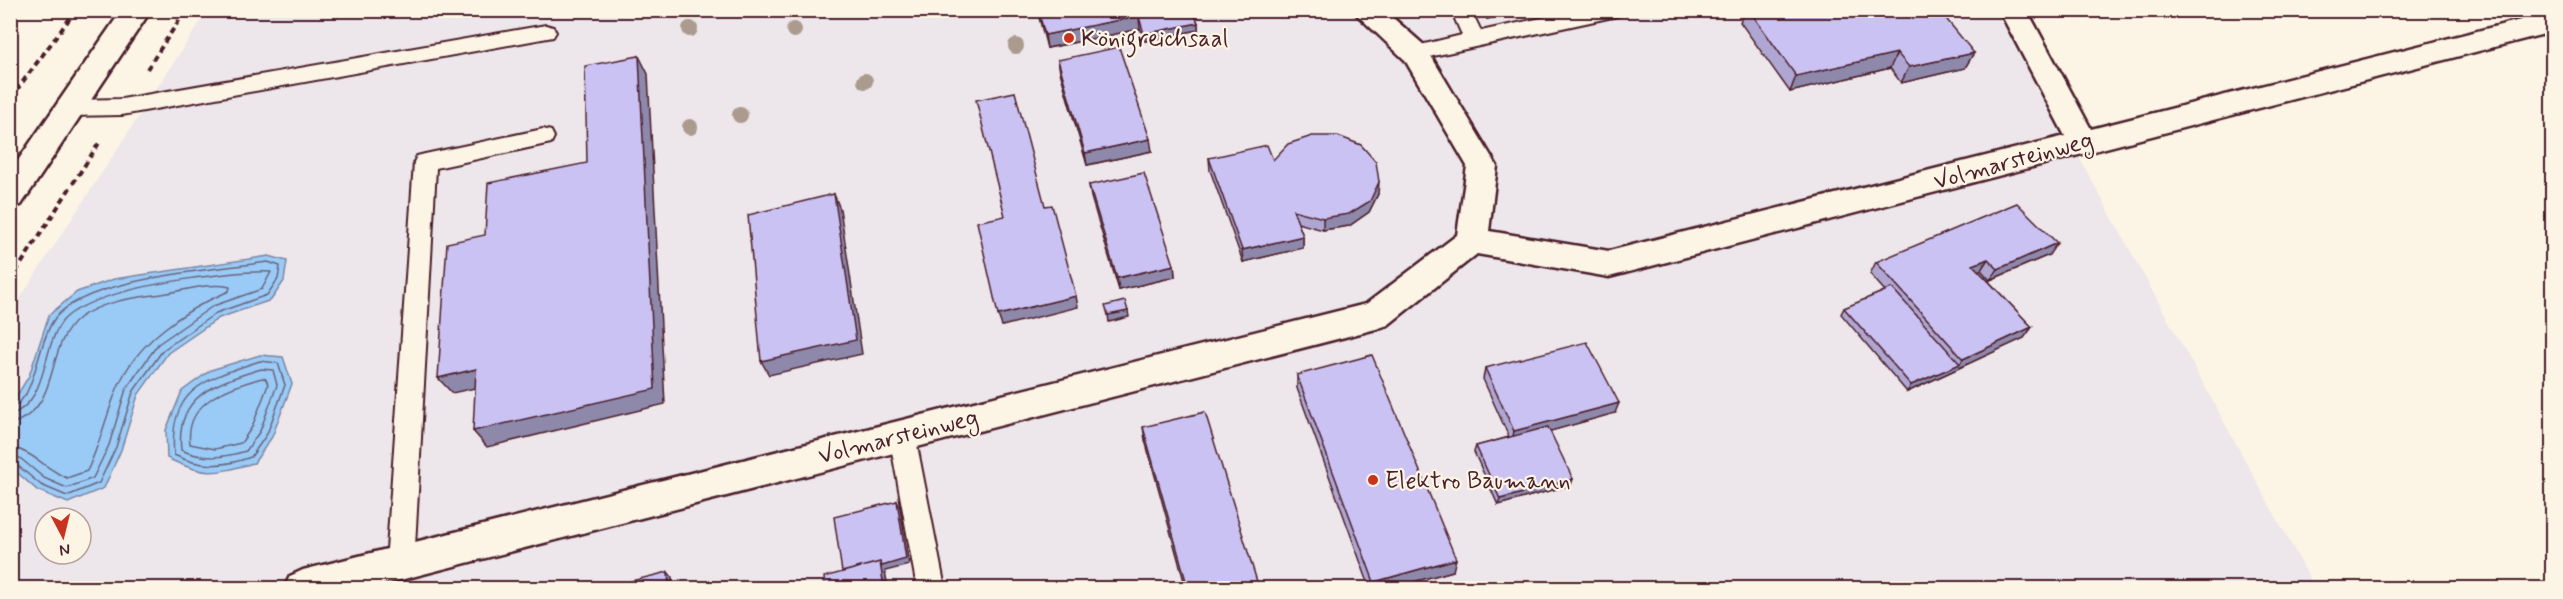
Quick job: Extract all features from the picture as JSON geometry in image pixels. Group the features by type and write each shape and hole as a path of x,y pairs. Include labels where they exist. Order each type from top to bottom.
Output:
{"street":[{"path":"10,197 137,10"},
{"path":"1366,10 1415,53 1482,166 1472,241"},
{"path":"2013,10 2083,142"},
{"name":"Volmarsteinweg","path":"303,588 1376,315 1472,241 1609,264 2553,22"}],"lane":[{"path":"1461,10 1475,40"},
{"path":"1415,53 1613,10"},
{"path":"69,108 122,107 546,32"},
{"path":"400,564 425,162 543,137"},
{"path":"902,435 931,588"}],"path":[{"path":"10,99 76,10"},
{"path":"10,281 186,10"}],"shaded area":[{"path":"208,10 1999,11 2315,588 11,588 11,312"}],"water":[{"path":"269,256 287,261 284,281 271,300 219,318 168,353 138,395 121,450 104,488 68,503 37,490 11,467 11,405 29,376 49,315 77,292 114,279"},
{"path":"260,355 283,357 292,384 272,437 254,463 229,470 210,472 191,468 167,458 166,430 182,391 211,370"}],"building":[{"path":"1038,10 1137,10 1139,16 1045,35"},
{"path":"1137,10 1193,10 1198,23 1144,34"},
{"path":"1749,10 1939,10 1974,53 1909,67 1897,53 1796,76"},
{"path":"1119,47 1150,139 1085,153 1058,60"},
{"path":"639,56 655,389 473,431 476,369 438,378 447,243 485,235 488,183 587,163 585,66"},
{"path":"1015,92 1045,206 1052,205 1076,296 998,315 977,222 1005,216 976,100"},
{"path":"1312,136 1338,136 1361,145 1376,162 1379,182 1370,201 1349,214 1323,218 1293,210 1303,236 1242,250 1209,158 1267,145 1273,160 1288,144"},
{"path":"1144,173 1174,265 1117,278 1089,185"},
{"path":"834,194 856,340 761,361 748,215"},
{"path":"2017,203 2057,243 1998,269 1988,259 1973,265 2032,327 1963,359 1876,262"},
{"path":"1892,288 1960,364 1911,385 1844,308"},
{"path":"1125,301 1128,311 1108,315 1105,306"},
{"path":"1587,342 1619,403 1514,431 1485,368"},
{"name":"Elektro Baumann","path":"1372,355 1456,559 1374,582 1297,375"},
{"path":"1205,412 1259,588 1188,588 1143,427"},
{"path":"1548,427 1573,479 1500,499 1476,446"},
{"path":"897,501 906,559 882,566 880,562 842,572 834,517"},
{"path":"880,562 884,588 825,588 824,577"},
{"path":"668,572 669,588 620,588 631,586 631,581"}],"place":[{"name":"Königreichsaal","path":"1069,38"},
{"name":"Elektro Baumann","path":"1373,480"}]}
